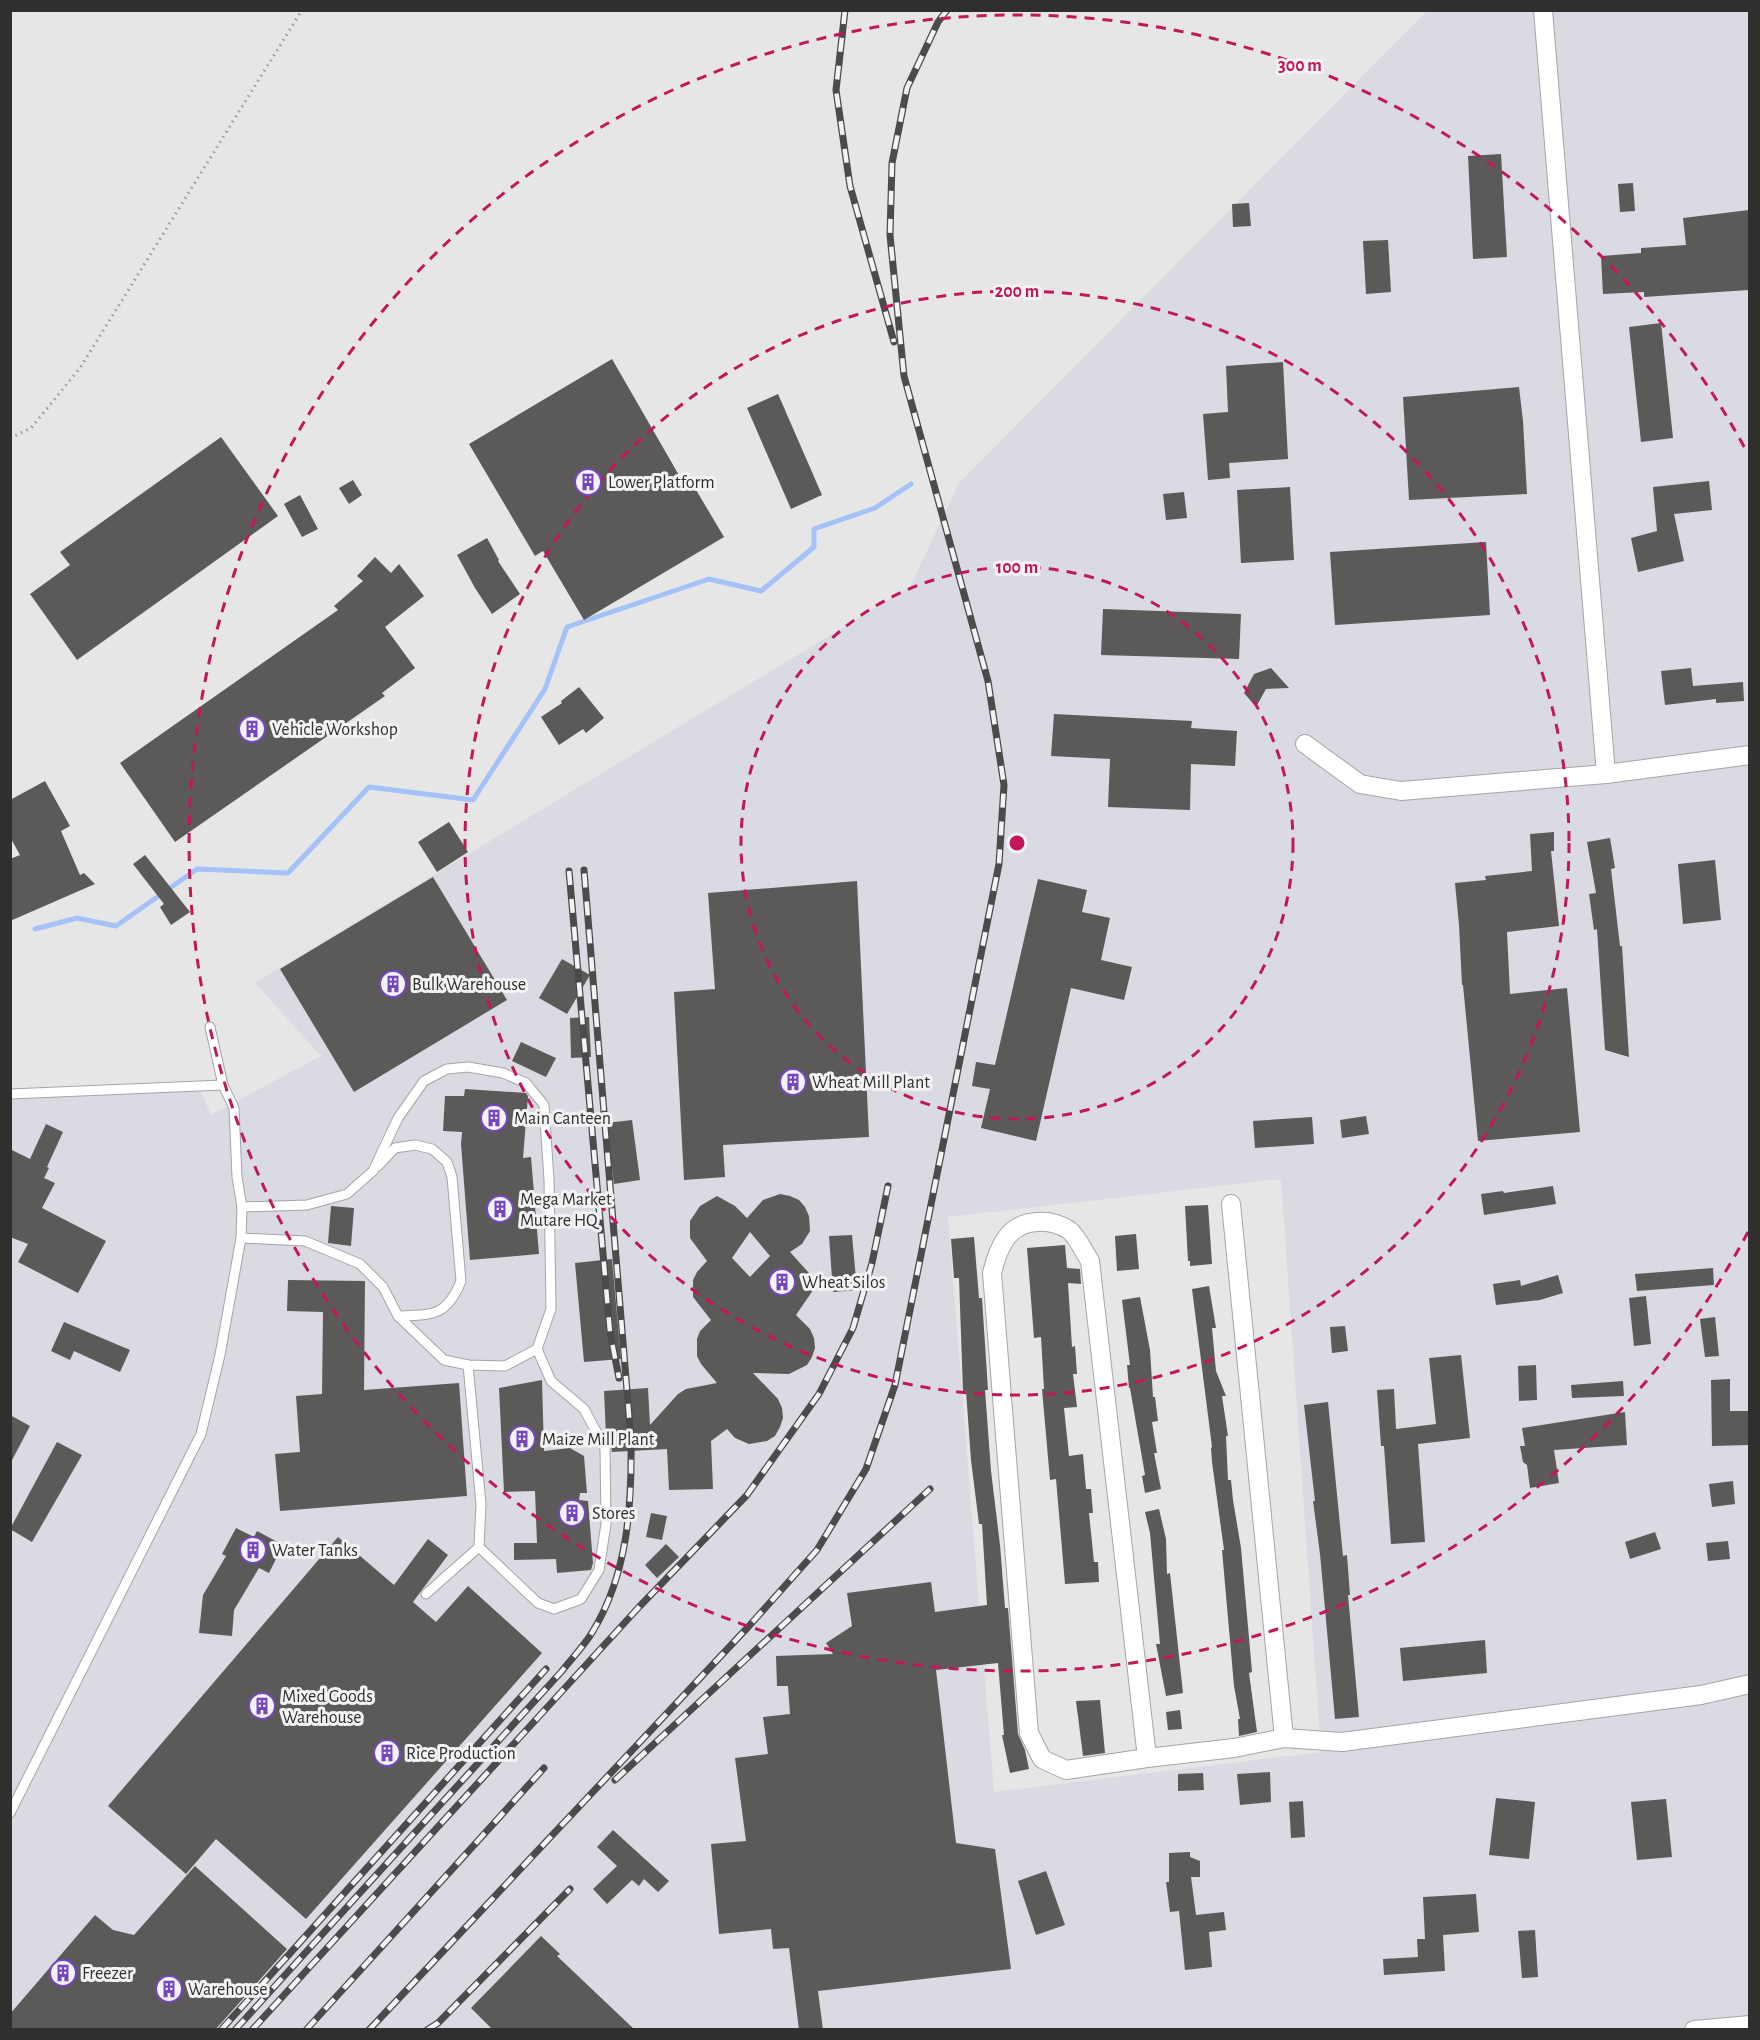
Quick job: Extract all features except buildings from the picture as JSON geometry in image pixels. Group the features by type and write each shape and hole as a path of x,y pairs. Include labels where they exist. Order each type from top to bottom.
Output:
{"street":[{"path":"1543,10 1606,774"},
{"path":"1305,744 1360,784 1401,791 1606,774 1749,755"},
{"path":"1231,1204 1284,1738"},
{"path":"1147,1758 1090,1261 1071,1231 1052,1221 1025,1222 1007,1235 997,1253 992,1274 1029,1733 1042,1759 1066,1770 1234,1748 1284,1738 1342,1742 1701,1695 1749,1683"},
{"path":"1694,2030 1749,2025"}],"lane":[{"path":"10,1813 201,1434 220,1355 241,1238 242,1207 237,1177 234,1108 223,1085 210,1027"},
{"path":"373,1171 398,1118 424,1081 447,1068 468,1067 502,1073 526,1083 544,1105 549,1180 551,1309 537,1349 551,1381 584,1409 605,1448 606,1524 599,1570 581,1599 554,1609 538,1603 479,1547"},
{"path":"10,1094 223,1085"},
{"path":"242,1207 307,1205 346,1194 395,1148 415,1145 432,1149 447,1162 452,1177 461,1281 455,1296 445,1309 435,1314 398,1316"},
{"path":"241,1238 305,1241 360,1264 383,1287 398,1316 444,1360 468,1365 505,1365 537,1349"},
{"path":"426,1594 479,1547 481,1504 468,1365"}],"path":[{"path":"10,438 30,428 80,368 302,10"}],"shaded area":[{"path":"1427,11 1749,11 1749,2029 11,2029 10,1089 197,1083 211,1115 321,1056 255,983 910,587 959,483","holes":["1281,1179 1321,1752 994,1792 948,1217"]}],"waterway":[{"path":"35,929 77,918 116,926 197,869 288,873 369,787 473,800 545,689 567,627 709,579 761,591 814,547 814,529 875,508 911,484"}],"railway":[{"path":"845,10 836,90 850,186 894,342"},
{"path":"369,2030 749,1626 817,1550 866,1469 895,1385 999,864 1004,785 988,681 904,376 890,235 892,163 907,88 938,22 947,10"},
{"path":"235,2030 562,1671 593,1631 614,1586 621,1562 629,1513 631,1439 584,870"},
{"path":"569,871 610,1332 619,1378"},
{"path":"252,2030 639,1607 747,1495 819,1394 853,1328 872,1263 888,1186"},
{"path":"615,1780 930,1489"},
{"path":"221,2030 546,1669"},
{"path":"306,2030 544,1768"},
{"path":"427,2030 438,2023 570,1889"}],"place":[{"name":"Lower Platform","path":"588,482"},
{"name":"Vehicle Workshop","path":"252,729"},
{"name":"Bulk Warehouse","path":"393,984"},
{"name":"Wheat Mill Plant","path":"793,1082"},
{"name":"Main Canteen","path":"494,1118"},
{"name":"Mega Market Mutare HQ","path":"500,1209"},
{"name":"Wheat Silos","path":"782,1282"},
{"name":"Maize Mill Plant","path":"522,1439"},
{"name":"Stores","path":"572,1513"},
{"name":"Water Tanks","path":"253,1550"},
{"name":"Mixed Goods Warehouse","path":"262,1706"},
{"name":"Rice Production","path":"387,1753"},
{"name":"Freezer","path":"63,1973"},
{"name":"Warehouse","path":"169,1989"}]}
